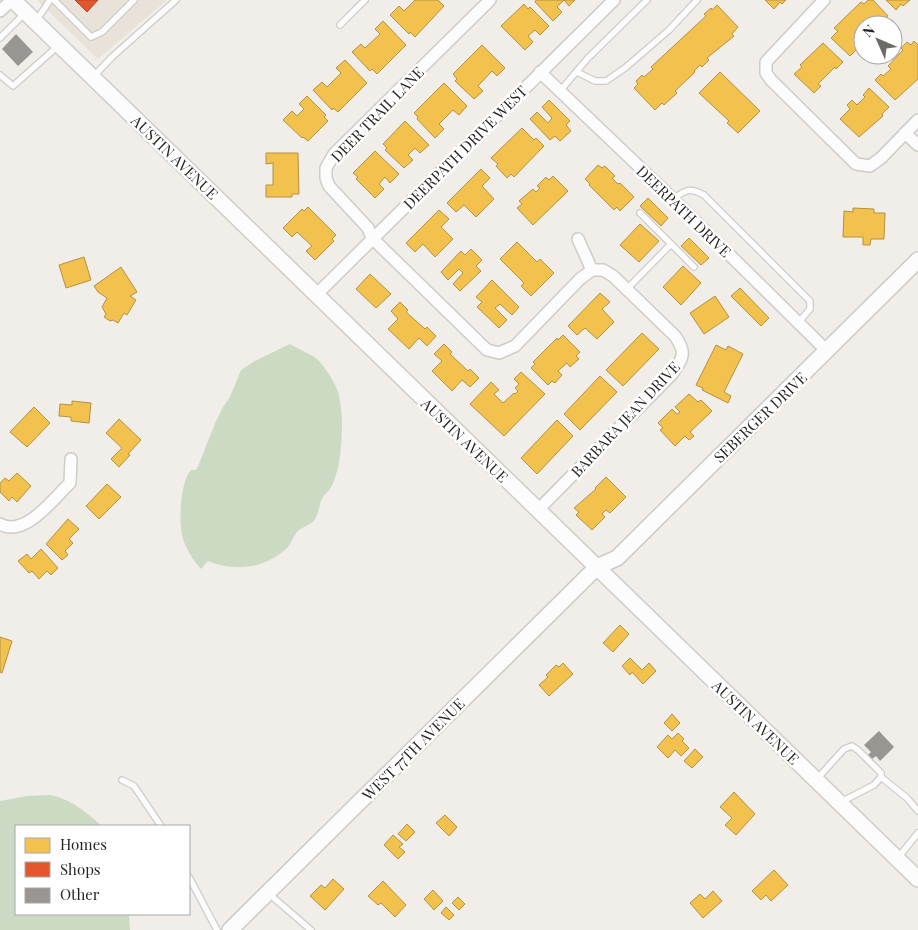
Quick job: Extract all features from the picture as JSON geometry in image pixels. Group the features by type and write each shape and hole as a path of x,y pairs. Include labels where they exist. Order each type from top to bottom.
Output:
{"street":[{"path":"0,11 13,0"},
{"name":"AUSTIN AVENUE","path":"13,0 918,879"},
{"name":"DEER TRAIL LANE","path":"372,238 368,228 329,186 326,178 326,168 329,161 490,0"},
{"name":"DEERPATH DRIVE WEST","path":"317,294 614,0"},
{"path":"824,0 766,62 766,73 771,80 856,164 870,166 881,158 918,120"},
{"name":"DEERPATH DRIVE","path":"540,72 673,199 827,351"},
{"path":"905,133 918,145"},
{"path":"372,238 487,350 499,353 515,346 580,279 592,270 578,239"},
{"name":"SEBERGER DRIVE","path":"597,568 617,558 918,260"},
{"name":"BARBARA JEAN DRIVE","path":"538,510 672,374 682,360 683,350 674,336 627,289 613,276 603,270 592,270"},
{"path":"0,524 8,528 16,528 32,520 70,483 71,458"},
{"name":"WEST 77TH AVENUE","path":"230,930 597,568"}],"lane":[{"path":"0,38 31,17 50,0"},
{"path":"54,0 92,37 102,32 134,0"},
{"path":"93,77 112,57 176,0"},
{"path":"340,25 365,0"},
{"path":"560,91 588,58 647,0"},
{"path":"577,72 595,82 606,82 669,30 697,0"},
{"path":"0,75 11,86 14,86 59,44"},
{"path":"673,199 685,190 694,190 704,194 810,301 810,309 798,322"},
{"path":"640,213 694,267"},
{"path":"627,289 671,244"},
{"path":"816,780 849,746 859,751 881,773 881,777 907,798 918,811"},
{"path":"840,803 874,785 881,777"},
{"path":"122,780 134,786 161,825"},
{"path":"898,859 918,834"},
{"path":"190,879 216,930"},
{"path":"268,893 311,930"}],"shaded area":[{"path":"37,0 167,0 98,59"},
{"path":"290,344 317,359 336,387 341,409 342,439 338,468 334,480 330,489 321,500 315,520 299,530 288,546 278,555 259,564 239,567 228,567 208,561 201,569 190,554 182,535 181,501 187,476 191,470 196,470 216,421 230,397 241,370"},
{"path":"49,795 64,799 84,811 101,825 15,825 15,915 129,915 130,930 0,930 0,801 27,796"}],"building: Homes":[{"path":"415,0 438,0 444,6 415,37 410,32 409,34 390,15 399,6 404,11"},
{"path":"536,0 564,0 557,7 562,12 553,21 535,2"},
{"path":"564,0 575,0 569,6"},
{"path":"765,0 786,0 782,4 780,2 774,9"},
{"path":"868,0 873,0 887,15 853,15 853,53 850,56 831,38 838,31 834,28 861,2 864,4"},
{"path":"886,0 910,0 903,6 901,4 896,10"},
{"path":"524,4 528,9 530,7 549,26 540,35 535,30 528,36 533,42 525,50 501,26"},
{"path":"717,5 738,27 732,34 734,36 707,58 709,60 702,67 700,65 694,71 675,91 677,93 664,105 662,103 655,110 634,88 638,84 636,81 653,69 651,67 706,16 704,14"},
{"path":"383,21 406,45 377,74 372,69 370,71 352,52 361,44 365,48 380,34 375,29"},
{"path":"914,41 918,45 918,79 895,100 875,80 881,74 883,76 891,69 889,65 903,65 903,46 907,42 911,45"},
{"path":"823,43 843,62 836,69 835,67 818,84 821,86 814,93 794,74 802,67 800,65"},
{"path":"482,45 505,68 497,76 492,71 478,86 483,91 474,99 455,81 457,79 453,74"},
{"path":"345,60 367,83 338,112 333,108 332,110 313,90 322,82 327,87 341,73 336,68"},
{"path":"720,72 760,111 738,133 727,123 729,121 699,93"},
{"path":"444,83 467,106 459,115 453,110 439,124 444,129 435,138 417,119 418,117 414,113"},
{"path":"869,88 889,107 882,114 883,116 859,137 840,119 850,109 847,105 852,100 857,105 865,97 863,95"},
{"path":"307,96 326,115 324,117 328,121 308,141 302,138 283,120 292,111 297,116 304,109 299,104"},
{"path":"549,100 570,121 566,125 571,131 560,141 555,136 550,140 530,119 537,112 548,123 552,118 542,107"},
{"path":"405,121 429,145 420,153 415,148 408,155 413,160 404,168 385,150 387,148 383,144"},
{"path":"522,128 534,140 536,138 544,146 514,177 511,174 507,178 496,166 498,164 491,158"},
{"path":"375,151 399,174 390,183 385,177 379,184 384,189 375,198 356,179 358,177 353,173"},
{"path":"266,153 298,153 299,194 292,194 292,197 266,197 266,185 273,185 273,163 266,164"},
{"path":"598,165 602,168 605,166 615,176 612,178 634,197 620,211 617,207 614,210 585,179"},
{"path":"481,169 490,178 482,186 494,199 476,217 464,205 456,212 447,203"},
{"path":"553,176 568,191 533,225 517,208 522,204 519,201 533,189 536,192 540,188 537,186 546,177 549,180"},
{"path":"648,198 668,218 661,226 640,206"},
{"path":"308,207 336,235 332,239 334,241 315,260 306,251 312,246 297,232 292,237 283,228 302,209 304,211"},
{"path":"853,208 874,209 874,213 885,213 884,239 871,239 870,245 863,245 863,237 843,237 844,211 853,212"},
{"path":"439,210 449,219 441,227 453,239 435,257 423,244 415,252 406,243"},
{"path":"640,224 659,241 639,262 620,245"},
{"path":"689,238 709,258 701,265 681,246"},
{"path":"517,242 537,262 540,259 554,273 531,296 521,286 524,283 500,259"},
{"path":"471,249 482,260 476,266 481,271 460,291 453,284 463,273 459,269 448,280 441,272 461,251 465,255"},
{"path":"84,257 91,280 66,288 59,265"},
{"path":"683,266 701,283 681,305 663,287"},
{"path":"121,267 137,292 130,296 136,300 127,315 124,313 118,323 104,317 106,314 102,307 107,298 98,292 94,286"},
{"path":"370,274 391,294 376,308 356,289"},
{"path":"492,280 519,307 512,315 500,304 495,308 507,320 499,328 477,307 482,302 476,297"},
{"path":"740,288 769,318 761,326 731,296"},
{"path":"600,293 610,302 602,309 614,322 597,339 585,328 577,335 568,326"},
{"path":"715,296 729,317 704,334 690,313"},
{"path":"400,302 408,310 406,312 436,336 427,346 419,338 409,349 388,329 398,319 391,311"},
{"path":"642,333 659,349 623,386 606,370"},
{"path":"563,335 580,352 576,356 579,359 570,367 567,363 558,371 562,375 555,383 552,381 548,385 531,368 535,364 533,362 557,338 558,340"},
{"path":"444,344 452,352 450,354 468,371 470,369 479,378 470,387 462,380 452,391 432,371 442,361 434,354"},
{"path":"716,345 726,350 728,346 743,354 724,392 731,396 728,403 696,385"},
{"path":"521,372 545,394 504,436 470,404 491,382 499,390 494,394 503,403 518,391 515,388 519,384 514,379"},
{"path":"600,376 617,392 580,430 564,414"},
{"path":"689,394 698,402 701,400 712,411 690,432 694,436 689,440 685,436 675,446 660,430 663,428 658,423 672,409 677,414 680,412 675,407"},
{"path":"72,401 91,403 89,423 71,421 71,417 59,416 60,404 72,405"},
{"path":"34,407 50,423 27,447 10,432"},
{"path":"119,419 141,440 119,467 111,459 122,448 106,433"},
{"path":"557,420 573,436 537,474 521,458"},
{"path":"17,473 31,486 17,502 12,497 9,501 0,492 0,483 5,478 9,481"},
{"path":"606,477 626,497 610,513 606,510 602,514 605,517 592,530 576,515 579,512 574,508 596,489"},
{"path":"107,484 121,497 99,519 86,506"},
{"path":"68,519 79,529 69,539 73,543 65,551 68,555 62,560 46,544"},
{"path":"41,549 58,568 51,575 47,571 39,579 32,571 29,573 18,561 27,554 31,559"},
{"path":"620,625 629,634 613,652 603,643"},
{"path":"0,637 12,641 2,673 0,672"},
{"path":"630,658 642,670 649,663 656,671 643,684 632,672 630,675 622,666"},
{"path":"563,663 573,674 549,696 539,685 548,677 546,675 556,665 559,667"},
{"path":"672,714 680,723 672,731 664,723"},
{"path":"678,733 684,739 682,741 689,748 681,756 675,750 668,758 657,747 668,735 672,739"},
{"path":"695,749 703,757 692,768 684,761"},
{"path":"734,792 755,814 736,835 725,825 732,818 720,807"},
{"path":"445,815 457,827 449,836 436,823"},
{"path":"407,824 415,832 406,841 398,834"},
{"path":"393,835 403,844 399,847 405,852 398,859 384,845"},
{"path":"774,870 788,885 771,901 766,895 761,900 752,891"},
{"path":"333,879 344,889 325,910 310,896 321,885 325,888"},
{"path":"383,881 406,905 395,917 381,903 378,905 368,896"},
{"path":"433,890 443,901 434,910 424,899"},
{"path":"713,891 722,901 703,918 690,903 700,894 705,899"},
{"path":"458,897 465,904 459,910 452,903"},
{"path":"446,907 454,915 449,920 441,913"}],"building: Shops":[{"path":"75,0 98,0 87,12"}],"building: Other":[{"path":"16,34 33,52 18,66 2,49"},
{"path":"879,731 894,747 880,761 876,756 872,759 868,755 871,752 864,745"}]}
